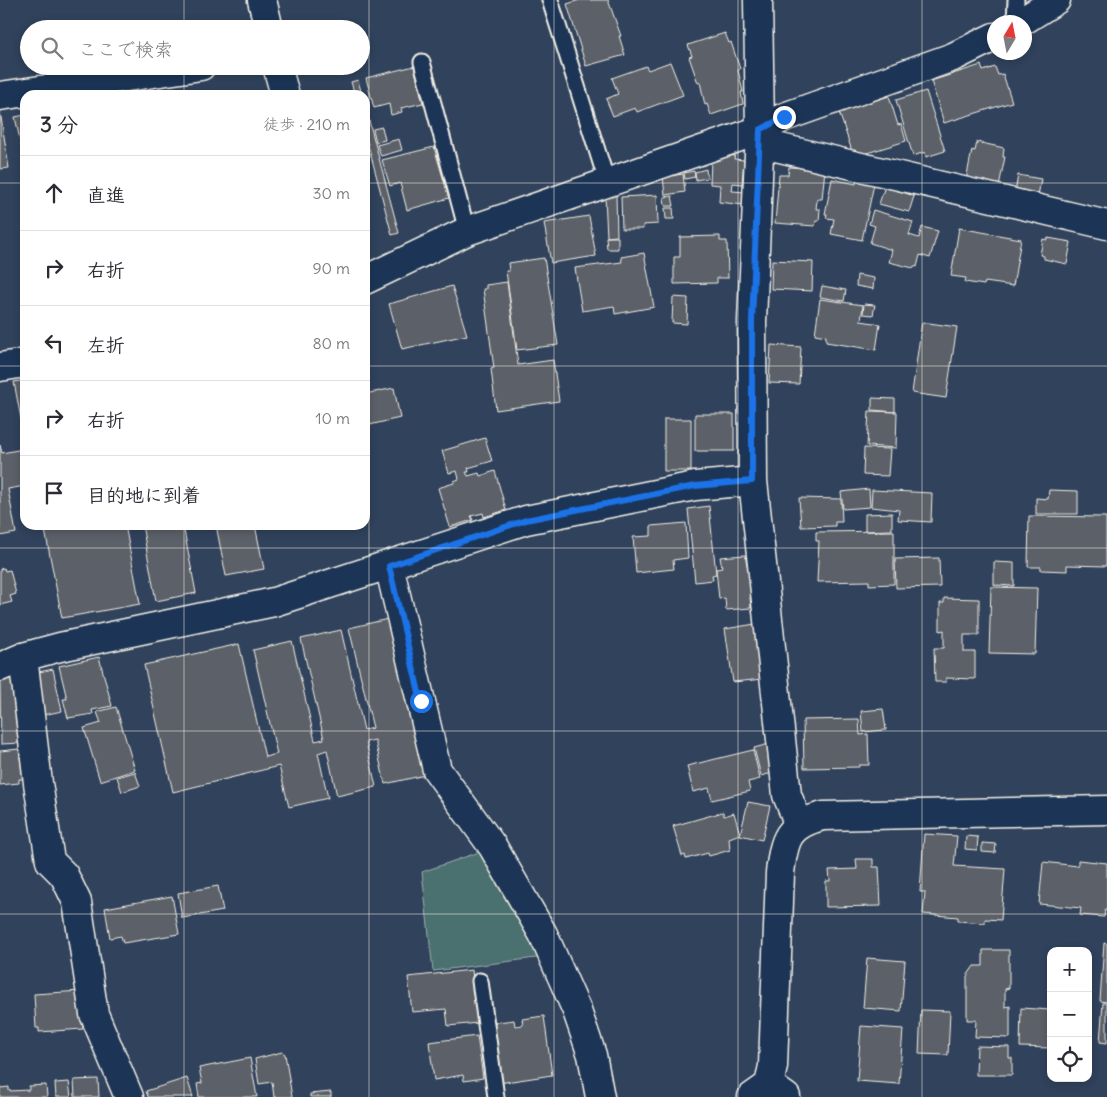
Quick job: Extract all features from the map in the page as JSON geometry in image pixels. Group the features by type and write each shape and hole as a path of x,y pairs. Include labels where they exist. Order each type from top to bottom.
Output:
{"street":[{"path":"262,0 266,20"},
{"path":"758,0 759,136 752,321 752,481 787,795 799,825"},
{"path":"1032,15 1056,0"},
{"path":"370,278 467,231 607,182 759,136 784,117 953,57 987,40"},
{"path":"40,90 141,75"},
{"path":"279,75 284,90"},
{"path":"0,96 20,93"},
{"path":"759,136 1107,225"},
{"path":"0,367 20,364"},
{"path":"129,1097 94,1014 77,902 64,875 50,861 38,783 11,662 60,647 274,602 526,520 695,486 752,481"},
{"path":"389,566 437,770 493,847 543,934 578,1011 592,1055 600,1097"},
{"path":"769,1093 773,1066 780,872 784,845 790,833 799,825 823,816 1107,810"}],"lane":[{"path":"550,0 607,182"},
{"path":"1015,15 1016,0"},
{"path":"422,62 467,231"},
{"path":"480,981 496,1097"}],"green space":[{"path":"488,849 544,957 433,971 422,872"}],"building":[{"path":"580,0 608,0 621,36 619,36 625,55 586,66 567,4"},
{"path":"725,33 729,43 731,42 740,69 738,70 743,92 741,92 743,104 711,115 707,104 705,105 700,82 698,83 689,57 692,56 688,45"},
{"path":"670,62 683,95 637,112 635,108 613,116 606,99 618,94 612,78 646,66 648,70"},
{"path":"981,65 983,71 995,67 998,75 1003,74 1012,102 944,123 931,81"},
{"path":"414,66 423,103 401,108 402,112 391,115 389,104 374,108 366,78"},
{"path":"358,80 361,90 353,90 351,82"},
{"path":"926,91 945,151 926,157 925,152 913,156 896,100"},
{"path":"889,96 898,125 901,124 906,141 854,157 839,112"},
{"path":"0,111 9,168 0,169"},
{"path":"20,116 20,140 15,117"},
{"path":"370,125 399,233 392,235 370,152"},
{"path":"382,127 385,140 376,142 373,129"},
{"path":"399,139 402,150 381,156 377,145"},
{"path":"977,142 1004,148 1003,157 1005,157 999,186 966,180 972,150 975,151"},
{"path":"434,147 449,198 407,210 400,183 390,186 382,160"},
{"path":"735,155 734,159 744,160 742,184 733,183 732,191 745,192 744,205 719,202 720,185 710,184 711,161"},
{"path":"789,167 825,169 822,199 817,199 816,209 820,209 819,221 816,221 815,226 775,223 779,175 788,175"},
{"path":"706,169 707,178 696,180 695,172"},
{"path":"694,171 695,177 685,179 684,173"},
{"path":"683,174 685,192 665,195 663,177"},
{"path":"1018,175 1041,179 1037,202 1014,198"},
{"path":"832,179 856,184 857,180 874,184 862,240 831,234 834,219 826,218 827,214 825,214"},
{"path":"885,186 914,196 909,212 879,204"},
{"path":"616,195 617,236 607,237 605,196"},
{"path":"657,195 658,224 643,225 643,229 622,229 621,197"},
{"path":"672,196 674,206 665,206 664,197"},
{"path":"665,208 673,208 674,219 666,219"},
{"path":"873,210 913,222 909,235 919,238 922,227 938,231 930,258 920,255 917,267 914,266 913,268 889,262 892,250 870,243 875,226 869,224"},
{"path":"589,216 596,256 551,263 544,223"},
{"path":"959,228 1021,239 1013,286 985,282 984,285 965,282 966,278 951,276"},
{"path":"720,236 720,241 727,241 728,278 717,278 717,283 674,284 674,257 680,257 680,237"},
{"path":"606,237 618,237 618,249 607,249"},
{"path":"1048,238 1071,242 1067,264 1044,259 1044,256 1040,255 1043,239 1047,240"},
{"path":"644,253 654,307 615,314 614,306 582,311 575,268 622,262 621,257"},
{"path":"544,258 558,345 517,350 506,271 509,271 508,263"},
{"path":"772,260 813,262 812,291 771,289"},
{"path":"857,275 874,278 873,289 856,286"},
{"path":"507,282 518,365 553,360 559,401 496,410 491,369 494,368 483,289 486,289 486,285"},
{"path":"452,286 467,335 402,349 389,304"},
{"path":"822,286 846,290 844,301 820,297"},
{"path":"673,297 688,298 687,324 672,323"},
{"path":"820,299 863,305 861,321 880,324 876,350 826,342 826,336 815,334"},
{"path":"864,304 875,305 873,315 863,314"},
{"path":"922,322 957,327 946,398 912,393"},
{"path":"771,345 801,347 799,384 769,383"},
{"path":"20,381 20,414 14,382"},
{"path":"394,388 400,418 370,425 370,393"},
{"path":"872,398 895,399 895,412 872,410"},
{"path":"869,411 897,412 896,448 867,446"},
{"path":"695,414 734,414 734,451 695,451"},
{"path":"664,419 691,419 691,471 664,471"},
{"path":"485,438 492,461 468,468 469,472 466,472 468,476 479,473 480,476 495,471 506,510 484,517 483,513 471,516 473,520 450,527 438,488 454,483 454,481 459,479 457,471 449,473 442,451"},
{"path":"0,445 2,453 20,450 20,487 8,489 16,533 0,536"},
{"path":"864,448 890,449 888,476 863,475"},
{"path":"869,489 870,507 843,509 841,492"},
{"path":"872,490 932,493 931,522 898,520 899,510 871,507"},
{"path":"1049,490 1078,491 1078,514 1036,514 1036,498 1048,499"},
{"path":"799,498 841,499 842,522 835,522 835,526 801,527"},
{"path":"709,506 716,574 712,575 713,580 695,582 688,509"},
{"path":"892,513 892,530 865,531 865,514"},
{"path":"1029,516 1106,517 1106,566 1067,565 1067,571 1041,570 1041,567 1028,567"},
{"path":"686,523 688,558 673,560 674,569 636,573 633,537 651,536 651,526"},
{"path":"45,530 126,530 140,604 62,618"},
{"path":"143,530 184,530 196,593 156,601"},
{"path":"217,530 256,530 264,569 226,576"},
{"path":"894,531 894,584 869,585 869,581 817,582 819,541 816,541 816,532"},
{"path":"745,555 747,565 749,565 752,597 750,597 751,608 726,610 725,598 719,599 716,569 722,568 720,557"},
{"path":"939,558 940,587 896,588 895,559"},
{"path":"994,562 1014,563 1014,586 994,585"},
{"path":"4,568 5,571 10,570 16,594 10,596 12,602 0,605 0,569"},
{"path":"991,587 1037,588 1035,654 989,653"},
{"path":"944,598 979,599 979,635 964,635 964,652 975,652 975,679 946,678 946,682 935,682 934,648 944,648 944,630 940,631 940,603 944,603"},
{"path":"388,619 425,775 385,784 375,740 366,742 376,787 337,796 327,750 318,753 328,798 289,807 279,766 173,792 144,665 239,644 265,757 277,754 253,650 292,641 315,741 324,739 301,639 341,630 364,730 373,728 349,628"},
{"path":"755,624 763,679 733,682 725,629"},
{"path":"99,657 112,706 92,710 93,714 68,718 63,699 67,699 59,666"},
{"path":"53,669 62,711 43,715 34,673"},
{"path":"14,677 17,726 20,726 22,743 1,744 0,678"},
{"path":"116,707 135,770 100,781 84,728 101,723 97,712"},
{"path":"883,709 886,730 863,732 861,711"},
{"path":"859,719 860,735 868,734 869,765 859,765 859,767 804,768 803,720"},
{"path":"773,743 776,772 761,776 754,748"},
{"path":"19,749 23,779 19,779 19,783 0,785 0,751"},
{"path":"753,750 760,779 748,782 750,791 712,800 709,788 693,792 687,766"},
{"path":"135,772 140,786 122,792 117,777"},
{"path":"748,802 770,806 762,840 740,835"},
{"path":"723,812 724,816 734,813 740,834 729,838 730,850 709,856 708,853 686,859 685,855 682,856 673,826"},
{"path":"924,834 957,836 954,866 1005,869 1001,920 985,919 985,923 958,921 958,917 923,914 925,892 920,892"},
{"path":"966,836 978,837 977,850 965,849"},
{"path":"982,843 996,844 995,853 982,852"},
{"path":"856,859 873,859 873,867 879,867 881,906 826,907 826,881 830,881 829,870 857,869"},
{"path":"1078,860 1107,863 1107,910 1105,910 1104,917 1080,915 1081,908 1039,904 1043,862 1078,866"},
{"path":"218,886 223,911 182,918 178,893"},
{"path":"172,896 179,934 123,943 121,936 110,938 105,908"},
{"path":"1104,943 1107,944 1107,1002 1100,1001"},
{"path":"983,950 1009,950 1009,988 1005,989 1005,1007 1010,1006 1010,1038 975,1037 976,1020 967,1020 967,976 974,966 983,966"},
{"path":"867,958 905,961 901,1011 863,1008"},
{"path":"472,970 478,1023 448,1026 446,1009 412,1012 408,977"},
{"path":"81,991 83,1029 39,1032 39,1028 36,1028 34,994"},
{"path":"1103,1003 1107,1003 1107,1043 1100,1042"},
{"path":"1021,1008 1047,1010 1047,1048 1020,1047"},
{"path":"921,1010 950,1011 948,1055 919,1054"},
{"path":"544,1016 552,1075 499,1083 490,1023 514,1020 515,1026 523,1025 522,1019"},
{"path":"861,1026 903,1029 899,1084 857,1081"},
{"path":"477,1036 483,1078 464,1081 463,1075 434,1080 429,1042"},
{"path":"977,1046 1009,1047 1009,1058 1012,1058 1012,1075 976,1075"},
{"path":"282,1052 285,1054 292,1097 274,1097 272,1082 259,1084 255,1059"},
{"path":"250,1058 257,1097 199,1097 197,1084 202,1083 199,1068"},
{"path":"187,1078 193,1097 148,1097 146,1091"},
{"path":"98,1079 99,1097 75,1097 74,1080"},
{"path":"69,1082 71,1097 56,1097 55,1083"},
{"path":"46,1085 47,1097 0,1097 0,1088 9,1087 9,1091 29,1090 29,1086"},
{"path":"331,1092 331,1097 310,1097 310,1094"}],"route":[{"path":"421,701 389,566 526,520 695,486 752,481 752,321 760,130 784,117"}]}
